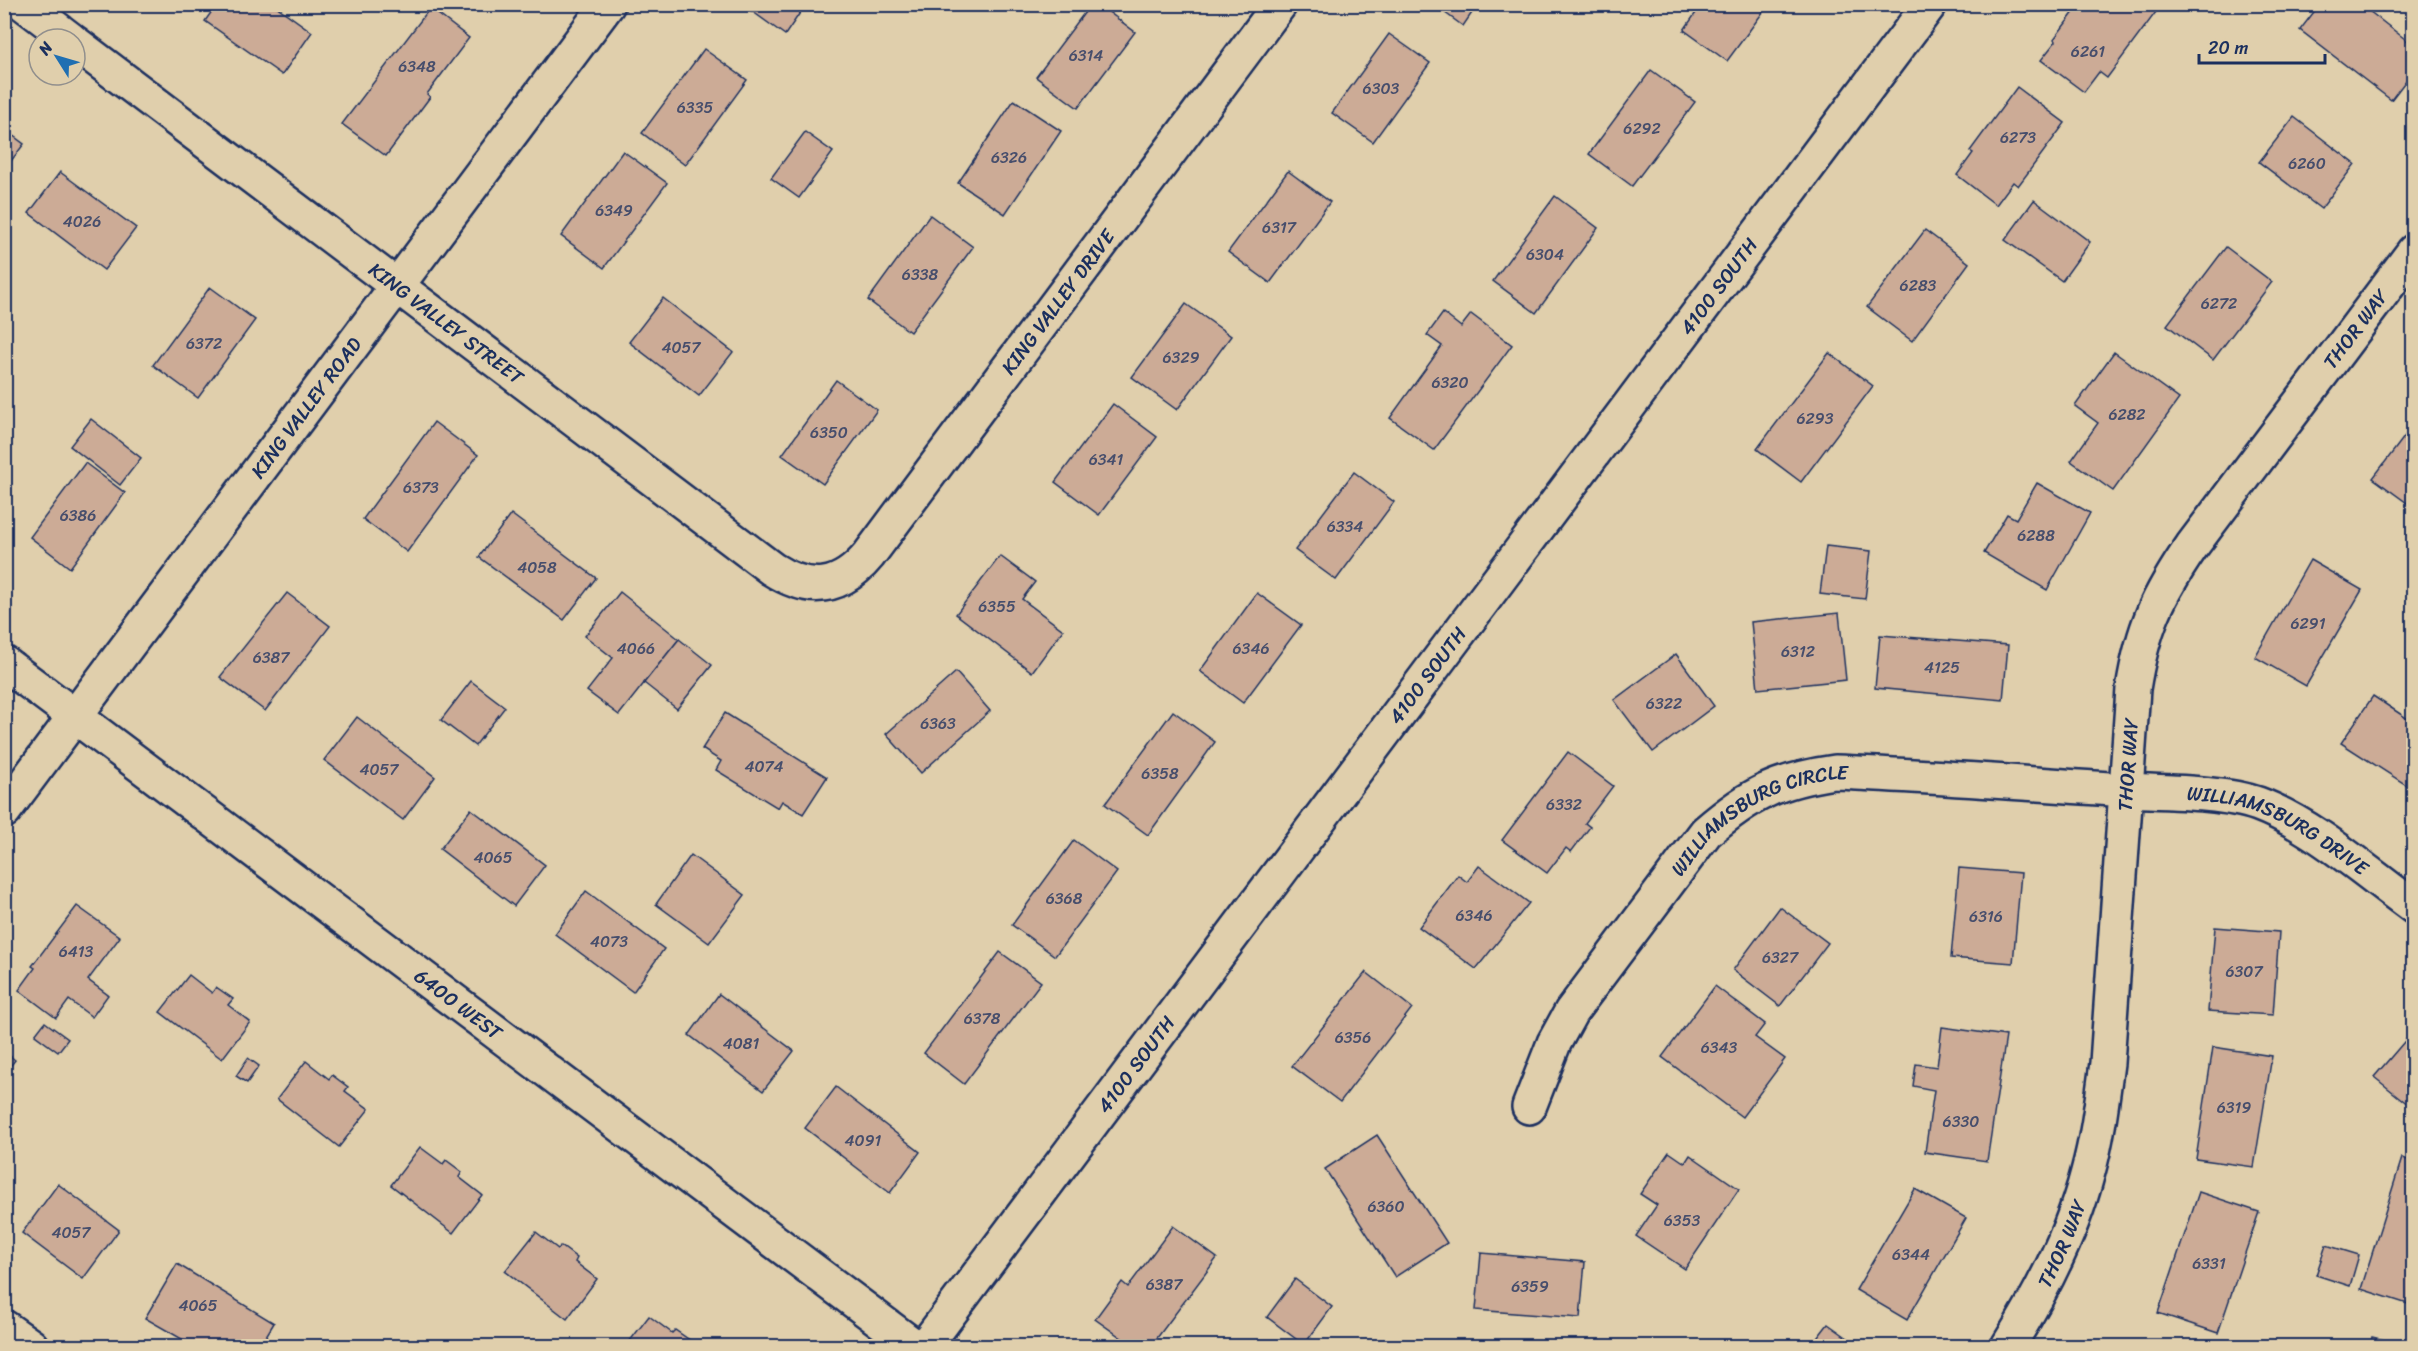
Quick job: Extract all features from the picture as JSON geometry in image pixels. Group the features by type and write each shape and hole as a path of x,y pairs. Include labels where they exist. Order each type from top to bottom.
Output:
{"street":[{"path":"24,4 54,27"},
{"name":"KING VALLEY ROAD","path":"4,811 608,4"},
{"name":"KING VALLEY DRIVE","path":"824,585 849,575 869,555 1280,4"},
{"name":"4100 SOUTH","path":"926,1347 1930,4"},
{"name":"KING VALLEY STREET","path":"87,52 772,570 796,582 824,585"},
{"name":"THOR WAY","path":"2008,1347 2050,1273 2071,1222 2088,1172 2098,1128 2107,1063 2133,689 2139,651 2151,614 2168,581 2199,536 2412,256"},
{"name":"6400 WEST","path":"4,663 914,1347"},
{"name":"WILLIAMSBURG CIRCLE","path":"1529,1107 1554,1044 1570,1012 1706,832 1732,810 1760,792 1784,782 1835,772 2126,790"},
{"name":"WILLIAMSBURG DRIVE","path":"2126,790 2230,798 2256,804 2283,816 2319,838 2414,907"},
{"path":"4,1327 30,1347"}],"building":[{"path":"217,4 273,4 312,32 282,75 205,21"},
{"path":"742,4 806,4 785,35"},
{"path":"1091,4 1098,4 1135,32 1078,108 1036,77"},
{"path":"1433,4 1478,4 1463,26"},
{"path":"1702,4 1769,4 1727,61 1684,30"},
{"path":"2080,4 2146,4 2156,12 2107,78 2099,72 2084,92 2041,60"},
{"path":"2320,4 2360,4 2414,46 2414,70 2391,100 2300,30"},
{"path":"430,8 469,38 427,94 430,97 386,156 342,124"},
{"path":"1389,34 1430,63 1373,142 1332,113"},
{"path":"704,49 747,80 685,165 642,133"},
{"path":"1651,70 1695,102 1632,186 1589,154"},
{"path":"2017,87 2065,123 2018,186 2013,182 1996,205 1957,175 1973,153 1970,151"},
{"path":"1014,100 1061,131 1005,214 958,183"},
{"path":"2294,117 2355,164 2321,209 2259,162"},
{"path":"4,129 24,144 4,170"},
{"path":"805,132 833,152 799,198 771,178"},
{"path":"623,151 667,183 604,268 561,236"},
{"path":"1288,171 1330,202 1270,283 1228,252"},
{"path":"60,172 136,228 104,270 29,213"},
{"path":"1555,196 1598,228 1536,313 1493,281"},
{"path":"2034,200 2090,242 2062,281 2005,240"},
{"path":"930,215 973,247 910,332 868,300"},
{"path":"1925,230 1969,263 1912,341 1867,307"},
{"path":"2226,247 2272,282 2213,360 2167,325"},
{"path":"210,287 255,320 198,398 153,365"},
{"path":"663,298 733,352 699,396 629,342"},
{"path":"1186,304 1231,336 1177,410 1132,377"},
{"path":"1443,313 1461,327 1471,314 1512,345 1434,450 1390,418 1442,346 1427,335"},
{"path":"2114,352 2179,399 2113,491 2071,461 2098,423 2075,406"},
{"path":"1829,353 1873,386 1801,482 1757,449"},
{"path":"836,380 877,410 823,484 782,455"},
{"path":"1113,404 1157,437 1099,515 1055,482"},
{"path":"91,419 141,458 120,485 70,446"},
{"path":"434,422 478,455 407,552 363,519"},
{"path":"2414,424 2414,508 2373,478"},
{"path":"85,463 125,493 70,568 30,537"},
{"path":"1354,472 1394,502 1336,580 1295,550"},
{"path":"2037,483 2090,513 2047,590 1984,553 2007,514 2016,519"},
{"path":"511,514 596,578 564,620 479,557"},
{"path":"1826,546 1871,551 1865,599 1820,594"},
{"path":"1000,556 1035,582 1022,599 1063,630 1032,672 956,614"},
{"path":"2310,560 2362,590 2306,686 2255,657"},
{"path":"620,592 679,639 619,715 587,691 613,658 585,636"},
{"path":"287,593 330,626 265,711 220,677"},
{"path":"1257,593 1301,625 1243,703 1200,671"},
{"path":"1839,613 1846,680 1758,689 1751,622"},
{"path":"1880,635 2008,645 2003,700 1875,688"},
{"path":"679,639 712,665 677,709 644,683"},
{"path":"1676,654 1714,706 1653,752 1614,700"},
{"path":"956,672 990,711 921,773 886,734"},
{"path":"471,681 505,707 475,746 441,720"},
{"path":"2373,696 2414,723 2414,790 2341,743"},
{"path":"1173,711 1215,742 1148,835 1105,804"},
{"path":"725,713 827,777 803,814 782,801 778,808 716,770 721,761 702,749"},
{"path":"357,717 435,777 403,820 324,760"},
{"path":"1568,752 1613,786 1585,823 1590,827 1571,852 1566,848 1547,873 1502,840"},
{"path":"471,809 545,865 514,906 440,849"},
{"path":"1074,840 1117,872 1055,956 1012,925"},
{"path":"691,855 745,895 709,943 656,904"},
{"path":"1479,866 1529,903 1476,969 1419,927 1458,875 1467,882"},
{"path":"1959,868 2021,873 2013,963 1951,958"},
{"path":"586,891 664,949 633,992 555,934"},
{"path":"77,906 120,937 88,980 108,995 92,1017 69,1000 56,1018 19,990 35,968 32,966"},
{"path":"1780,907 1828,943 1780,1006 1733,970"},
{"path":"2215,927 2279,932 2273,1015 2208,1011"},
{"path":"1000,952 1041,982 964,1084 924,1053"},
{"path":"1366,972 1412,1008 1340,1102 1292,1066"},
{"path":"189,975 212,993 216,987 233,999 228,1005 250,1022 222,1059 160,1012"},
{"path":"1715,986 1765,1024 1755,1037 1785,1059 1742,1117 1662,1057"},
{"path":"719,994 794,1051 763,1091 689,1035"},
{"path":"45,1022 68,1039 58,1052 35,1035"},
{"path":"1942,1027 2006,1036 1987,1161 1925,1152 1934,1090 1913,1086 1916,1064 1937,1067"},
{"path":"2410,1035 2414,1038 2414,1109 2374,1077"},
{"path":"2213,1047 2272,1056 2254,1167 2196,1159"},
{"path":"4,1051 15,1060 4,1074"},
{"path":"248,1058 259,1066 247,1083 236,1076"},
{"path":"306,1061 329,1079 332,1075 348,1087 345,1091 369,1109 339,1147 277,1099"},
{"path":"836,1087 920,1152 890,1193 805,1128"},
{"path":"1377,1135 1447,1243 1395,1277 1325,1169"},
{"path":"420,1147 443,1164 446,1160 462,1172 459,1177 482,1195 453,1233 391,1185"},
{"path":"1669,1152 1685,1163 1690,1155 1739,1189 1685,1269 1636,1236 1657,1205 1640,1194"},
{"path":"2402,1158 2414,1162 2414,1306 2361,1289"},
{"path":"58,1184 119,1230 83,1279 22,1233"},
{"path":"1915,1189 1966,1218 1907,1320 1856,1290"},
{"path":"2199,1192 2259,1212 2218,1333 2158,1313"},
{"path":"1173,1226 1217,1258 1151,1346 1133,1346 1095,1319 1122,1282 1128,1287"},
{"path":"536,1232 558,1249 561,1246 577,1258 575,1262 597,1279 567,1319 505,1271"},
{"path":"2326,1245 2359,1255 2350,1286 2316,1275"},
{"path":"1481,1253 1585,1262 1580,1318 1476,1310"},
{"path":"177,1264 274,1323 260,1346 194,1346 145,1318"},
{"path":"1295,1279 1332,1307 1304,1345 1267,1317"},
{"path":"649,1316 672,1333 675,1330 691,1341 688,1345 690,1346 626,1346"},
{"path":"1828,1324 1859,1346 1811,1346"},
{"path":"2372,1337 2410,1346 2370,1346"}]}
